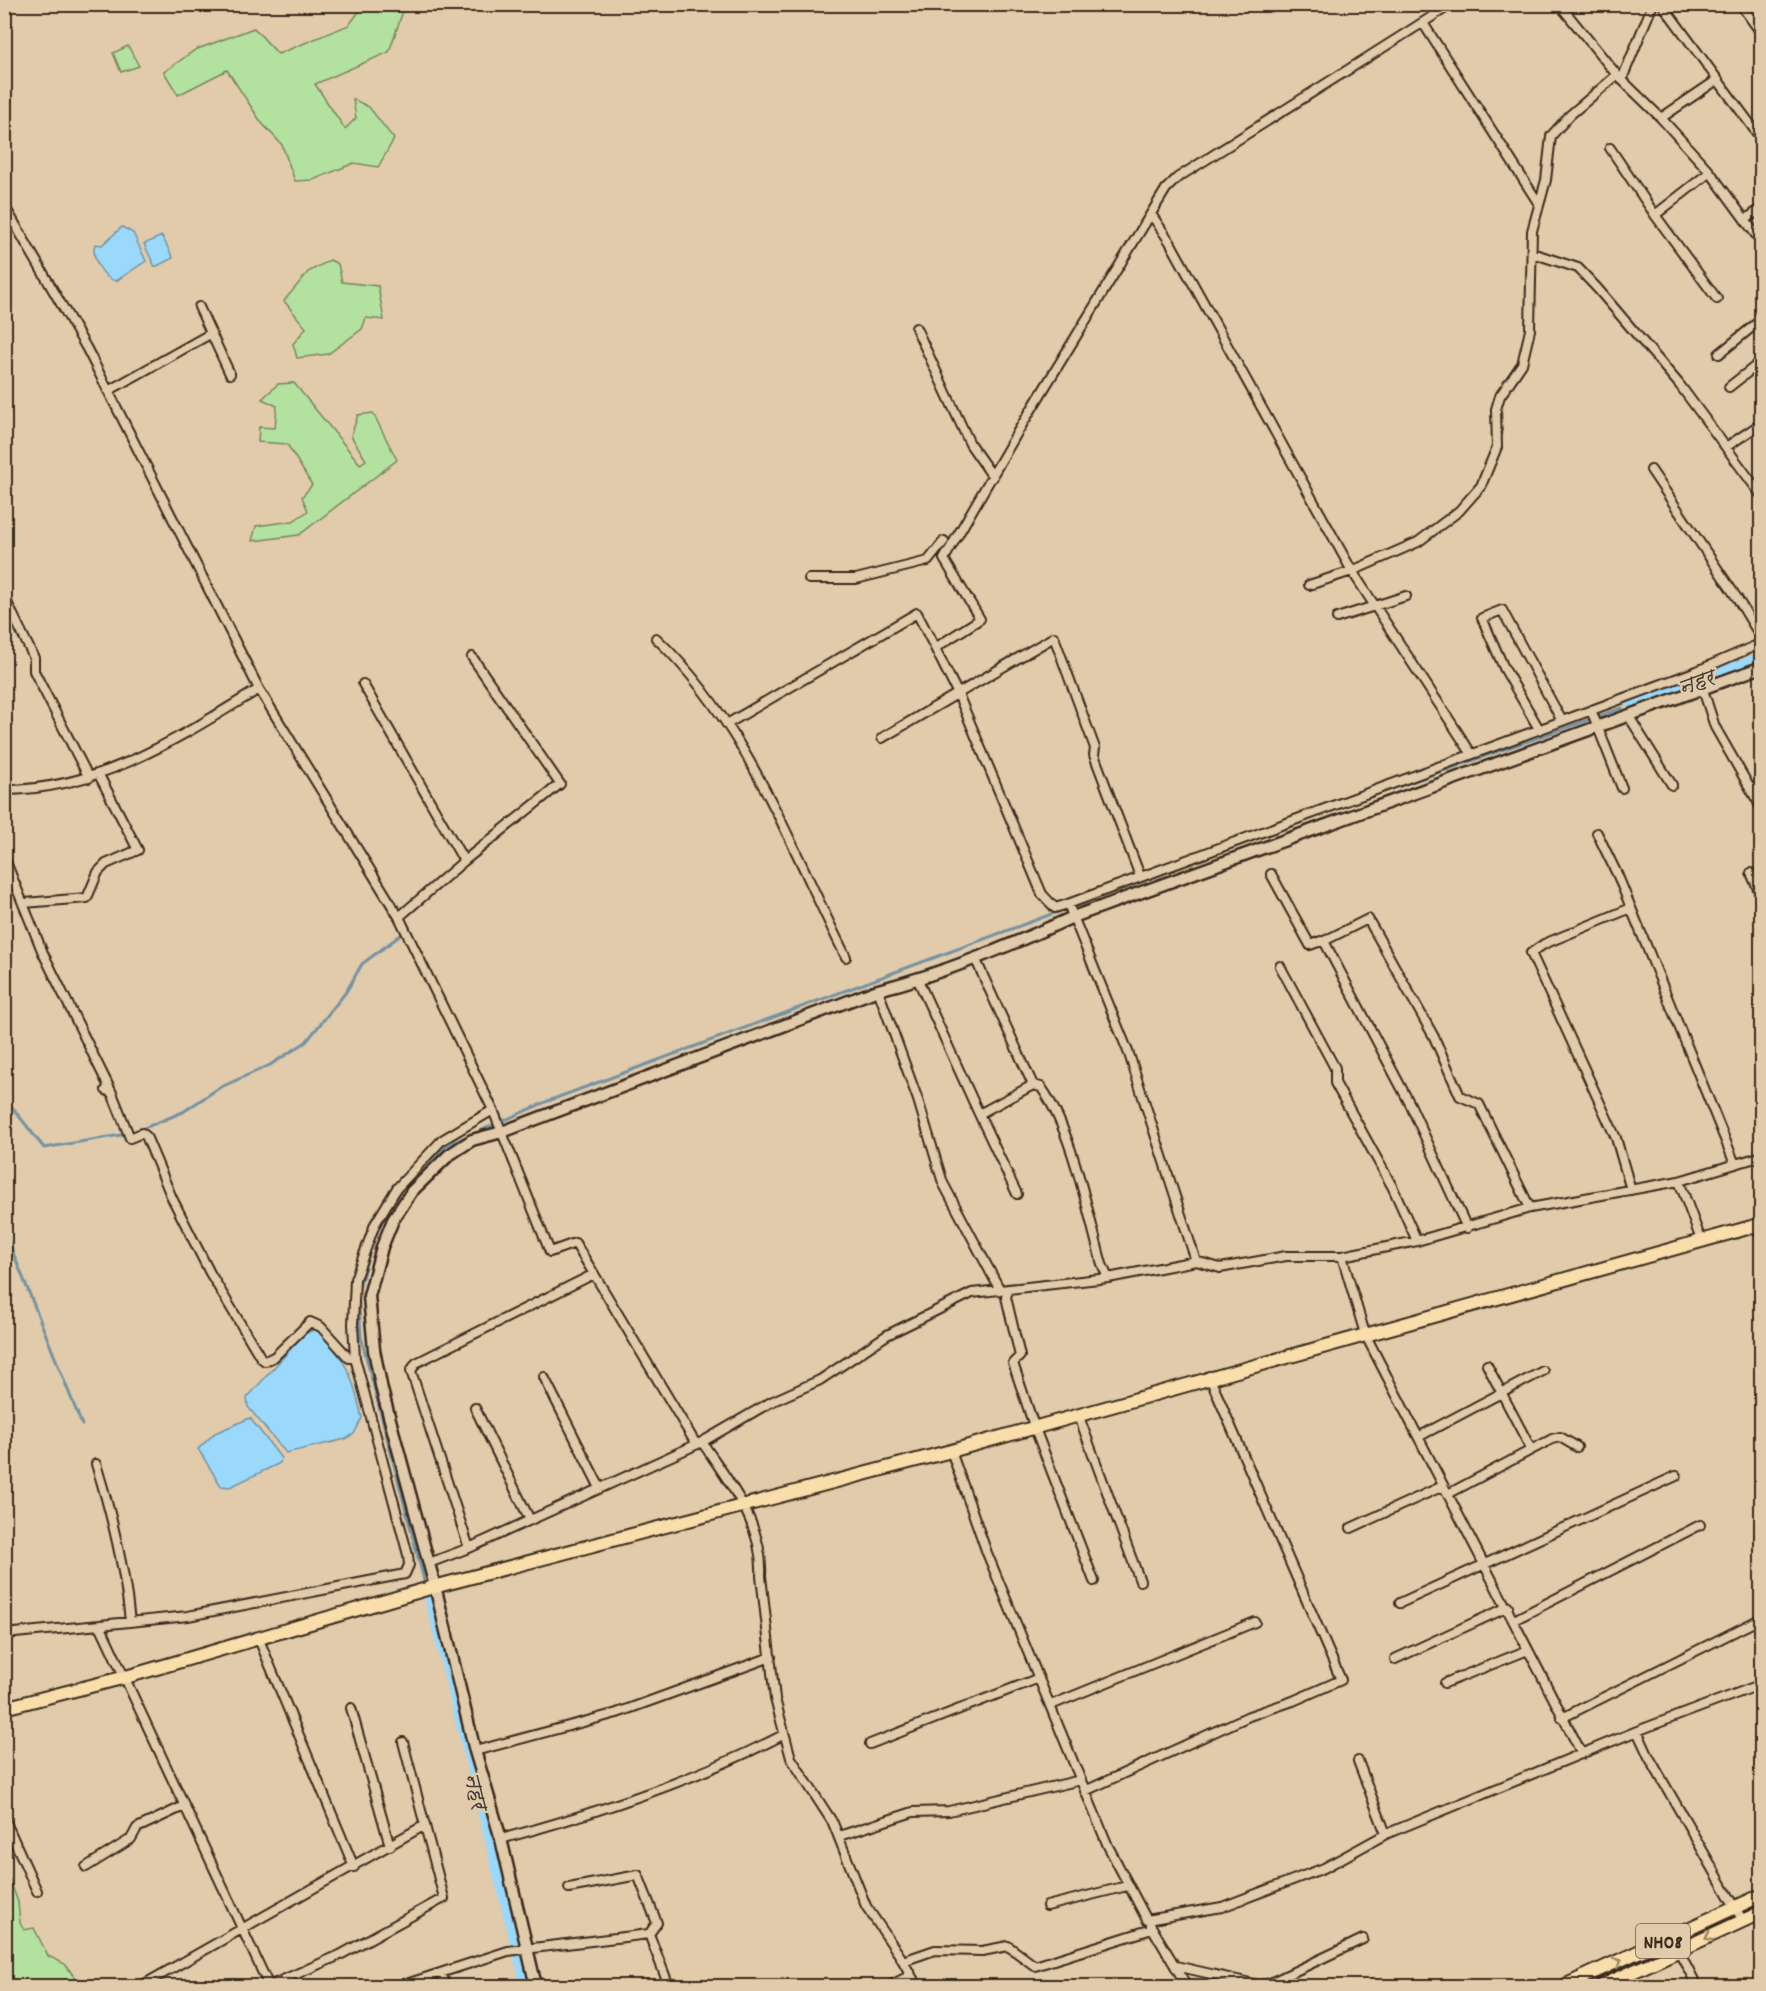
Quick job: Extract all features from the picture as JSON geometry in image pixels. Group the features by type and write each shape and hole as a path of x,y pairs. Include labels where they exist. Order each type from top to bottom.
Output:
{"main road":[{"path":"4,1708 126,1677 258,1636 435,1586 951,1451 1209,1376 1758,1225"},
{"name":"NH08","path":"1564,1986 1761,1894"},
{"name":"NH08","path":"1602,1986 1761,1912"}],"street":[{"path":"935,648 980,619 944,559 1166,189 1177,178 1452,4"},
{"path":"1559,4 1619,77 1661,118 1710,172 1761,243"},
{"path":"1309,585 1352,571 1418,543 1459,511 1482,486 1497,447 1496,409 1500,396 1522,364 1530,330 1532,231 1546,180 1551,136 1570,115 1619,77 1653,4"},
{"path":"1662,4 1761,140"},
{"path":"1740,4 1761,34"},
{"path":"1423,23 1539,204"},
{"path":"1661,118 1718,80"},
{"path":"1610,148 1717,299"},
{"path":"1655,214 1710,172"},
{"path":"4,205 87,349 259,689 399,917 493,1110 550,1252 576,1243 699,1443 745,1506 762,1558 761,1576 771,1658 783,1735 791,1758 810,1784 839,1836 866,1905 917,1986"},
{"path":"1745,220 1761,208"},
{"path":"1151,214 1170,242 1352,571 1470,753"},
{"path":"1532,253 1578,268 1679,384 1761,496"},
{"path":"200,307 210,334 230,374"},
{"path":"1719,354 1761,319"},
{"path":"916,328 970,444 993,477"},
{"path":"108,391 210,334"},
{"path":"1729,387 1761,361"},
{"path":"1726,447 1761,423"},
{"path":"727,724 917,613 958,694 1042,894 1055,908 1697,671 1761,641 1737,598 1652,470"},
{"path":"808,579 856,579 928,561 945,541"},
{"path":"4,596 34,658 34,671 89,778"},
{"path":"1337,618 1406,596"},
{"path":"1539,729 1504,668 1482,618 1502,610 1562,721"},
{"path":"882,738 1054,637 1095,748 1094,755 1140,876"},
{"path":"656,638 684,664 727,724 765,786 846,957"},
{"path":"399,917 560,784 472,657"},
{"path":"536,1986 501,1839 475,1751 435,1586 382,1390 374,1350 369,1296 393,1220 412,1191 449,1155 472,1140 502,1132 878,990 918,980 1072,916 1761,667"},
{"path":"1697,671 1715,727 1761,808"},
{"path":"363,684 464,861"},
{"path":"4,790 51,788 99,775 162,748 259,689"},
{"path":"1590,710 1622,788"},
{"path":"1629,715 1672,785"},
{"path":"24,903 33,900 59,901 87,898 99,872 106,864 138,850 99,775"},
{"path":"1751,790 1761,783"},
{"path":"1597,833 1631,908 1735,1164"},
{"path":"4,857 43,953 130,1138 142,1133 146,1136 172,1198 210,1273 261,1358 265,1360 274,1357 310,1322 321,1327 349,1358 355,1358"},
{"path":"1751,873 1761,898"},
{"path":"1270,874 1310,945 1321,941"},
{"path":"1068,904 1128,1054 1196,1261"},
{"path":"1631,908 1544,944 1531,953 1616,1138 1631,1190"},
{"path":"1467,1228 1405,1093 1324,941 1368,919 1434,1037 1460,1096 1479,1104 1530,1208"},
{"path":"975,958 1033,1085"},
{"path":"1280,966 1335,1068 1335,1083 1393,1188 1417,1241"},
{"path":"918,980 1017,1194"},
{"path":"878,990 918,1100 943,1182 1004,1291 1020,1356 1013,1363 1034,1426 1094,1581"},
{"path":"979,1114 1033,1085 1041,1087 1052,1101 1108,1278"},
{"path":"4,1634 188,1616 405,1574 409,1565 408,1555 355,1358 353,1324 355,1279 359,1262 386,1205 397,1188 442,1140 493,1110"},
{"path":"429,1563 469,1548 699,1443 771,1402 820,1380 887,1335 972,1293 1108,1278 1196,1261 1220,1268 1286,1256 1342,1256 1417,1241 1530,1208 1679,1181 1761,1156"},
{"path":"1679,1181 1701,1240"},
{"path":"1758,1225 1761,1238"},
{"path":"1342,1256 1365,1334 1420,1436 1443,1486 1508,1607 1582,1754"},
{"path":"469,1548 411,1371 416,1363 594,1274"},
{"path":"1486,1365 1531,1449"},
{"path":"1420,1436 1543,1371"},
{"path":"1086,1791 1249,1716 1338,1684 1341,1680 1209,1376"},
{"path":"544,1377 600,1488"},
{"path":"475,1408 530,1520"},
{"path":"1078,1414 1140,1581"},
{"path":"1448,1494 1531,1449 1560,1437 1577,1447"},
{"path":"951,1451 987,1553 1127,1886 1186,1986"},
{"path":"96,1464 114,1525 126,1582 130,1622"},
{"path":"1400,1603 1676,1476"},
{"path":"1350,1528 1443,1486"},
{"path":"1514,1620 1700,1526"},
{"path":"1395,1659 1508,1607"},
{"path":"1562,1718 1761,1618"},
{"path":"1050,1705 1255,1622"},
{"path":"100,1625 126,1677 240,1929 269,1986 340,1955 444,1898 403,1742"},
{"path":"258,1636 354,1867"},
{"path":"1445,1683 1528,1650"},
{"path":"475,1751 617,1713 771,1658"},
{"path":"870,1744 1039,1678"},
{"path":"1147,1920 1222,1907 1324,1868 1386,1834 1637,1731 1761,1684"},
{"path":"351,1708 390,1846"},
{"path":"1637,1731 1649,1757 1743,1921"},
{"path":"501,1839 567,1821 712,1769 783,1735"},
{"path":"1358,1761 1386,1834"},
{"path":"839,1836 913,1812 959,1809 1081,1780"},
{"path":"86,1867 131,1839 137,1828 184,1806"},
{"path":"4,1818 37,1891"},
{"path":"141,1986 425,1826"},
{"path":"400,1986 508,1951 649,1934 657,1923 638,1875 569,1888"},
{"path":"1047,1906 1127,1886"},
{"path":"903,1961 935,1950 982,1951 1008,1946 1035,1966 1152,1929"},
{"path":"649,1934 669,1986"},
{"path":"1176,1966 1259,1985 1268,1984 1364,1939"},
{"path":"1679,1952 1697,1986"},
{"path":"441,1973 446,1986"},
{"path":"889,1986 911,1975"}],"green space":[{"path":"364,5 405,5 389,52 315,84 345,129 356,118 353,99 369,107 394,139 378,167 354,163 313,180 295,181 282,145 261,122 227,70 178,95 164,72 195,50 254,28 278,54 349,25"},
{"path":"128,46 139,66 121,72 113,53"},
{"path":"330,260 338,264 342,282 378,286 384,320 366,318 362,329 328,354 297,358 293,344 306,328 284,301 308,272"},
{"path":"294,383 360,464 366,460 351,436 358,415 373,413 397,460 299,535 252,541 256,526 293,521 308,511 302,497 312,485 287,444 258,442 259,427 275,428 277,406 262,399 278,384"},
{"path":"6,1870 18,1902 20,1923 24,1930 34,1928 48,1956 65,1964 81,1986 5,1986"}],"water":[{"path":"122,227 133,233 146,261 116,281 102,271 96,261 94,249 95,244 102,245"},
{"path":"162,236 173,258 155,267 144,244"},
{"path":"316,1329 335,1350 347,1369 362,1418 354,1434 346,1439 286,1453 248,1407 247,1398 304,1334"},
{"path":"250,1418 281,1458 280,1463 230,1487 221,1486 198,1449 215,1433"}],"waterway":[{"name":"नहर","path":"1631,705 1762,657"},
{"path":"1346,805 1622,708"},
{"path":"494,1103 503,1121 548,1101 1154,876"},
{"path":"408,930 423,958"},
{"path":"132,1133 183,1112 219,1088 270,1065 306,1042 346,992 362,964 402,934"},
{"path":"484,1083 492,1097"},
{"path":"4,1104 12,1107 44,1148 127,1134"},
{"path":"415,1174 447,1145 494,1125"},
{"path":"404,1185 384,1217 371,1246 358,1292 361,1337 425,1584"},
{"path":"4,1230 82,1425"},
{"name":"नहर","path":"429,1596 526,1986"}]}
